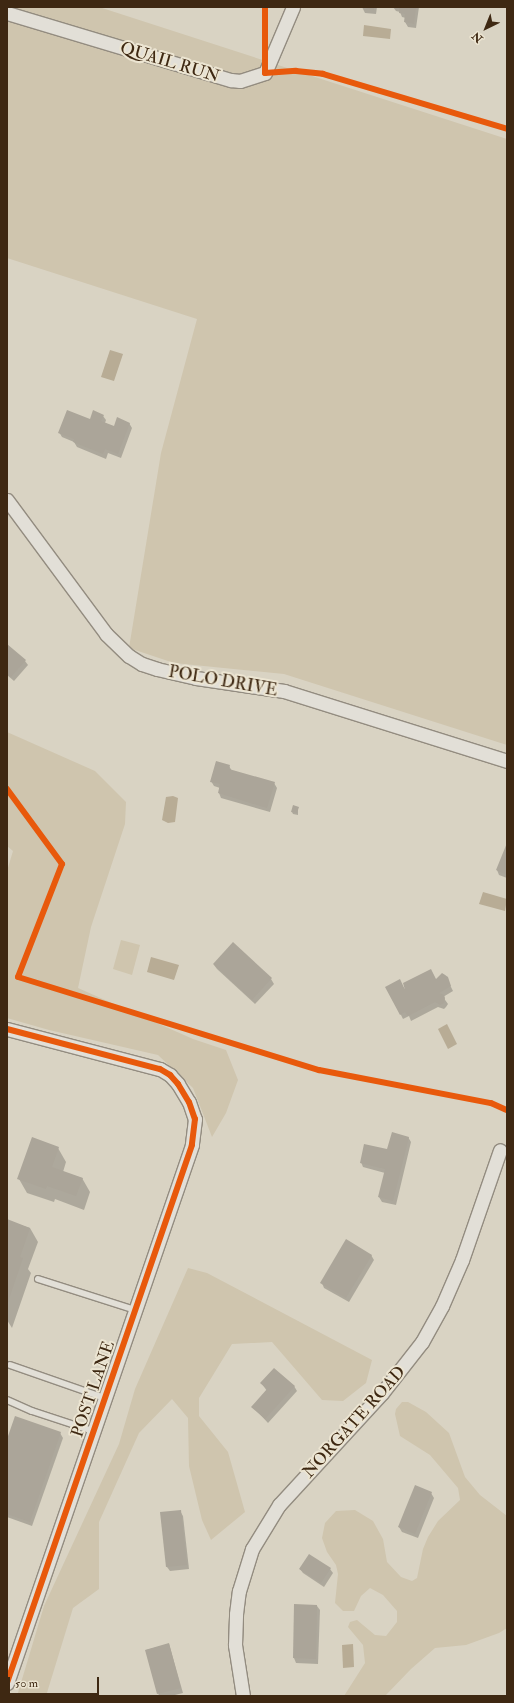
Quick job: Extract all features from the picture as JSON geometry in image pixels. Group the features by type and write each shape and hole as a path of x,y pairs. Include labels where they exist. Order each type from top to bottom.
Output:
{"street":[{"name":"QUAIL RUN","path":"7,13 231,80 240,81 266,73 292,7"},
{"name":"POLO DRIVE","path":"7,500 106,634 129,656 142,664 196,678 284,691 507,761"},
{"name":"POST LANE","path":"7,1028 160,1069 170,1075 178,1084 189,1102 195,1119 192,1145 7,1684"},
{"name":"NORGATE ROAD","path":"243,1696 235,1645 236,1614 239,1592 252,1549 279,1505 382,1393 422,1342 442,1306 462,1260 500,1150"}],"lane":[{"path":"38,1278 135,1310"},
{"path":"10,1364 105,1398"},
{"path":"7,1400 32,1411 93,1431"}],"shaded area":[{"path":"7,7 99,7 507,139 507,745 284,674 174,663 129,648 161,453 197,319 7,258"},
{"path":"364,25 391,29 390,39 363,36"},
{"path":"110,350 123,354 114,381 101,377"},
{"path":"7,732 95,771 126,802 125,824 91,927 78,988 193,1039 226,1050 238,1080 226,1113 212,1137 193,1088 158,1055 49,1030 7,1018 7,871 13,851 7,846"},
{"path":"173,796 178,798 175,822 168,823 162,820 166,797"},
{"path":"483,892 507,899 505,911 479,904"},
{"path":"121,940 140,945 132,975 113,969"},
{"path":"151,957 179,965 174,980 147,972"},
{"path":"447,1024 457,1044 448,1049 438,1029"},
{"path":"188,1268 207,1273 372,1360 366,1383 343,1401 322,1400 272,1342 232,1344 199,1398 199,1416 228,1452 245,1512 211,1540 202,1520 189,1466 188,1418 172,1399 139,1433 99,1522 99,1589 73,1608 46,1696 17,1696 44,1606 119,1444 135,1389"},
{"path":"402,1402 408,1402 426,1412 449,1433 465,1477 480,1495 507,1516 507,1628 499,1633 466,1645 435,1648 411,1669 385,1696 344,1696 365,1663 363,1645 348,1627 350,1622 357,1620 375,1635 386,1636 397,1622 397,1611 383,1595 370,1588 361,1596 354,1611 343,1611 335,1603 338,1574 336,1565 327,1552 322,1538 325,1523 336,1511 355,1510 373,1521 383,1539 387,1562 401,1577 412,1581 417,1578 423,1549 428,1537 438,1521 460,1500 458,1488 430,1455 400,1436 395,1414 396,1409"},
{"path":"353,1644 354,1667 343,1668 342,1645"}],"building":[{"path":"361,7 374,7 374,10"},
{"path":"399,7 416,7 414,24 404,22 405,14 399,13"},
{"path":"67,410 90,419 93,410 104,415 101,421 114,426 117,417 130,423 118,454 105,449 103,454 73,442 74,439 58,433"},
{"path":"7,644 26,660 11,677 7,674"},
{"path":"216,761 230,765 229,769 275,782 267,808 218,793 220,784 210,782"},
{"path":"293,805 299,807 297,813 291,812"},
{"path":"507,843 507,875 496,870"},
{"path":"233,942 272,978 252,1000 213,964"},
{"path":"431,969 436,979 442,973 448,977 451,986 439,993 444,995 444,1003 440,1005 435,1002 408,1016 405,1012 400,1015 385,987 400,979 405,990 403,983"},
{"path":"392,1132 409,1137 393,1201 378,1197 385,1169 360,1163 364,1144 387,1149"},
{"path":"32,1137 59,1147 52,1167 83,1178 76,1196 47,1186 46,1189 17,1179"},
{"path":"7,1219 30,1228 20,1257 23,1258 7,1305"},
{"path":"346,1239 372,1255 346,1298 320,1283"},
{"path":"274,1368 295,1386 265,1419 251,1407 267,1389 260,1383"},
{"path":"15,1416 61,1432 30,1522 7,1514 7,1439"},
{"path":"415,1485 432,1492 415,1534 398,1527"},
{"path":"181,1510 187,1565 166,1567 160,1512"},
{"path":"309,1554 331,1568 321,1583 299,1569"},
{"path":"294,1604 317,1605 316,1659 293,1658"},
{"path":"169,1643 181,1688 157,1694 145,1650"}],"cycle path":[{"path":"265,7 265,73 296,71 323,74 507,129"},
{"path":"7,789 62,864 18,977 319,1070 491,1103 507,1110"},
{"path":"7,1029 160,1069 170,1075 178,1084 189,1102 195,1119 192,1145 7,1683"}]}
